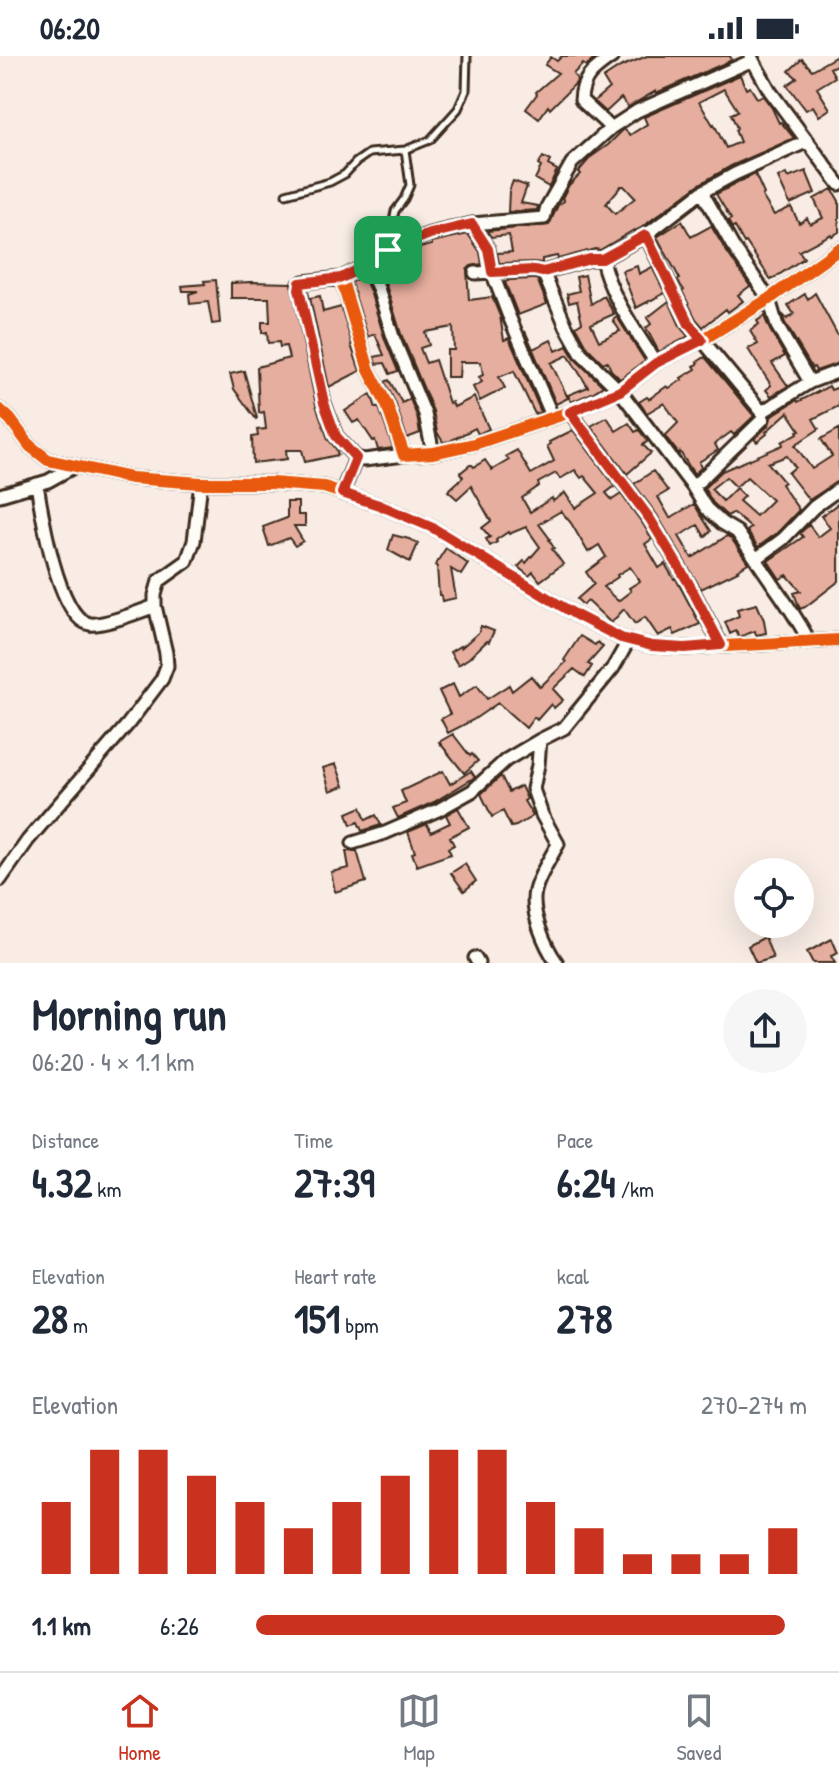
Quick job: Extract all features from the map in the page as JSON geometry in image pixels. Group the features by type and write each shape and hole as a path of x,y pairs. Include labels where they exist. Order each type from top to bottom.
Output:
{"street":[{"path":"611,128 581,100 581,88 594,70 613,56"},
{"path":"839,184 770,91 752,58 637,111 611,128 572,163 544,218 472,224 430,234 388,250 341,278 303,282 299,289 324,403 336,436 356,458 364,460 433,453 474,444 570,412 620,391 656,363 702,340 769,299 839,249"},
{"path":"475,273 543,272 590,259 602,259 646,235 702,192 808,141"},
{"path":"702,192 732,245 769,299 777,326 810,382"},
{"path":"472,224 488,249 492,272 508,314 553,418"},
{"path":"646,235 689,324 762,412 763,419 693,487"},
{"path":"602,259 604,271 622,308 656,363"},
{"path":"367,264 425,414 433,453"},
{"path":"543,272 581,353 620,391 706,508 737,532 788,604 809,641"},
{"path":"341,278 369,370 387,405 404,455"},
{"path":"762,412 810,382 839,371"},
{"path":"0,410 30,446 48,460 131,478 324,487 379,505 433,528 576,615 629,640 652,646 685,648 839,640"},
{"path":"570,412 650,519 721,645"},
{"path":"342,493 356,458"},
{"path":"0,495 59,476 75,466"},
{"path":"0,880 28,840 128,724 162,679 167,666 166,653 155,595 159,581 187,561 194,541 201,483"},
{"path":"37,484 53,567 72,608 82,620 89,624 101,623 155,606"},
{"path":"756,559 839,489"},
{"path":"353,843 438,810 472,791 506,760 564,728 613,668 629,640"},
{"path":"540,740 533,789 542,815 558,844 535,890 535,904 548,951 557,963"}],"lane":[{"path":"286,194 330,182 345,174 369,153 405,150 430,140 458,109 466,91 467,56"},
{"path":"388,250 395,211 410,185 405,150"}],"building":[{"path":"562,56 598,56 573,74 576,83 550,109 548,106 539,119 526,109 536,92 558,73 545,65 551,57 557,61"},
{"path":"647,56 730,56 732,60 656,91 628,107 621,98 606,112 594,101 609,88 603,78"},
{"path":"837,56 839,64 830,68 835,77 817,88 830,109 819,116 813,106 806,110 787,85 797,78 789,71 802,59 812,70"},
{"path":"740,75 746,89 750,87 757,98 763,96 779,123 794,138 731,166 698,185 641,228 600,250 558,259 557,256 542,259 542,263 499,263 497,253 512,252 509,235 491,237 487,231 549,225 558,205 564,201 562,198 569,185 591,157 624,129 630,135 647,124 644,117","holes":["724,89 738,111 731,114 740,142 726,148 699,102","621,186 635,198 615,214 606,204"]},
{"path":"543,157 550,161 548,165 557,170 549,187 535,179"},
{"path":"806,171 815,193 790,204 778,178 786,174 788,178"},
{"path":"755,174 764,194 762,196 774,215 791,207 799,223 807,218 810,224 823,218 814,199 832,189 839,201 839,232 799,251 804,258 771,280 735,227 732,228 728,221 731,219 716,194"},
{"path":"513,181 527,186 521,203 538,206 537,210 508,212"},
{"path":"682,221 691,237 711,226 750,286 738,295 743,301 728,312 726,309 703,327 696,319 677,280 680,279 657,237"},
{"path":"468,234 480,252 482,264 467,270 469,300 492,297 500,316 504,340 509,338 541,412 535,414 514,371 499,377 505,388 480,401 473,387 482,382 479,377 483,375 481,362 460,362 459,377 447,377 447,350 454,350 453,327 425,332 429,345 420,348 426,363 435,360 449,403 452,402 454,407 474,397 489,429 478,434 475,428 443,442 378,267 399,255 401,265 416,262 415,249"},
{"path":"637,266 639,274 652,267 665,293 636,308 622,271"},
{"path":"585,275 591,304 604,296 614,314 591,324 599,341 620,331 613,320 617,317 645,361 620,379 607,361 603,363 588,348 576,326 582,322 577,301 569,303 567,294 579,291 576,277"},
{"path":"363,276 398,371 390,374 385,363 376,364 374,357 384,355 375,334 368,337 351,282"},
{"path":"537,279 547,304 518,315 505,282"},
{"path":"216,280 220,323 212,324 208,302 190,304 189,294 198,291 183,291 182,286"},
{"path":"231,283 291,283 316,405 328,439 338,455 305,462 302,450 286,450 287,459 253,463 252,437 258,436 257,430 266,429 264,412 259,413 257,367 289,358 286,346 280,347 279,342 268,343 267,332 262,333 262,322 270,322 269,298 231,298"},
{"path":"815,293 839,334 839,363 816,371 782,314 787,319 794,314 788,305 805,294 808,299"},
{"path":"320,296 323,312 341,307 360,371 329,387 310,298"},
{"path":"669,301 688,336 659,352 646,328 651,324 647,318"},
{"path":"764,316 785,356 772,363 788,386 771,396 766,390 771,385 748,349 758,344 750,331"},
{"path":"525,331 533,349 551,340 556,351 567,346 575,359 603,386 571,402 568,395 588,387 568,355 551,363 568,398 556,404"},
{"path":"705,357 754,416 734,435 731,432 715,444 718,450 699,462 701,468 694,474 665,436 678,423 664,403 647,413 639,402 682,380"},
{"path":"244,371 256,419 234,389 230,374"},
{"path":"389,380 402,403 410,399 420,433 407,438 385,382"},
{"path":"829,386 831,390 839,387 839,406 813,419 819,429 795,445 812,469 832,456 821,439 839,429 839,481 809,500 788,473 795,467 787,456 768,463 784,482 781,484 799,510 758,547 747,531 751,528 733,513 727,516 713,503 704,488 722,471 783,445 782,442 798,433 800,430 788,412 757,442 754,439 769,425 771,417","holes":["726,477 736,487 747,477 772,500 756,516 739,501 744,496 736,488 723,501 711,489"]},
{"path":"371,394 393,448 378,450 375,440 359,420 353,423 345,411"},
{"path":"607,417 616,431 629,423 635,432 639,430 648,441 643,445 651,453 627,474 591,426"},
{"path":"573,430 615,486 606,493 612,500 621,494 643,524 652,539 645,544 659,568 665,564 676,579 700,624 675,635 672,629 658,636 645,617 635,624 624,609 611,623 588,601 583,605 577,599 594,584 586,572 606,557 599,545 588,552 561,511 539,524 563,564 540,581 533,572 529,576 518,567 524,561 526,563 540,547 526,527 508,532 490,546 486,539 490,537 482,528 491,521 471,486 457,499 448,491 463,477 460,473 470,465 474,467 485,460 492,470 509,460 506,456 517,450 531,474 554,461 547,446","holes":["575,470 598,493 575,508 565,493 530,512 522,498 539,486 538,483 556,473 560,479","630,567 640,581 618,601 603,587"]},
{"path":"653,471 668,491 658,497 670,518 694,504 711,531 705,537 698,525 679,536 692,558 727,536 748,563 701,589 657,515 634,484"},
{"path":"287,502 298,502 298,515 305,515 305,526 294,526 303,541 295,546 289,538 269,546 263,527 287,518"},
{"path":"839,503 839,581 800,609 794,593 801,591 787,575 780,579 768,561 803,537 800,533 809,525 818,537 830,528 821,516"},
{"path":"393,535 418,544 410,562 388,550"},
{"path":"446,548 468,564 461,575 451,569 456,598 442,601 435,565"},
{"path":"757,604 766,633 756,635 755,631 739,637 736,631 730,634 725,622 739,616 737,609"},
{"path":"481,626 494,631 489,642 458,665 450,652 461,648 479,632"},
{"path":"580,636 603,647 588,664 592,666 585,677 574,669 553,689 563,700 554,708 551,704 526,728 498,703 448,733 441,719 450,714 439,691 453,684 459,697 477,685 487,699 509,685 512,691 531,676 540,687 566,662 564,660"},
{"path":"453,734 470,756 472,754 478,761 464,773 439,742"},
{"path":"336,764 344,786 330,791 323,768"},
{"path":"443,771 450,784 471,771 475,777 434,802 398,818 393,808 406,803 401,791"},
{"path":"501,776 509,792 521,786 527,799 524,801 533,816 516,826 511,827 503,811 492,817 481,794"},
{"path":"361,807 366,820 376,815 381,825 362,831 358,822 351,825 347,813"},
{"path":"458,808 469,827 450,837 454,845 448,848 451,854 417,866 408,832 427,824 431,832 450,823 446,815"},
{"path":"346,851 357,851 366,882 335,892 331,872 349,868"},
{"path":"465,864 476,881 464,891 451,873"},
{"path":"765,938 773,958 756,963 748,946"},
{"path":"832,939 838,953 831,956 835,963 813,963 807,952"}],"cycle path":[{"path":"341,278 369,370 387,405 404,455 433,453 474,444 570,412 620,391 656,363 702,340 769,299 839,249"},
{"path":"0,410 30,446 48,460 131,478 324,487 379,505 433,528 576,615 621,638 652,646 685,648 839,640"}],"route":[{"path":"472,224 488,249 492,272 543,272 590,259 602,259 646,235 689,324 702,340 656,363 620,391 570,412 650,519 721,645 685,648 652,646 621,638 576,615 433,528 342,493 356,458 336,436 324,403 299,285 341,278 388,250 430,234 472,224"}]}
